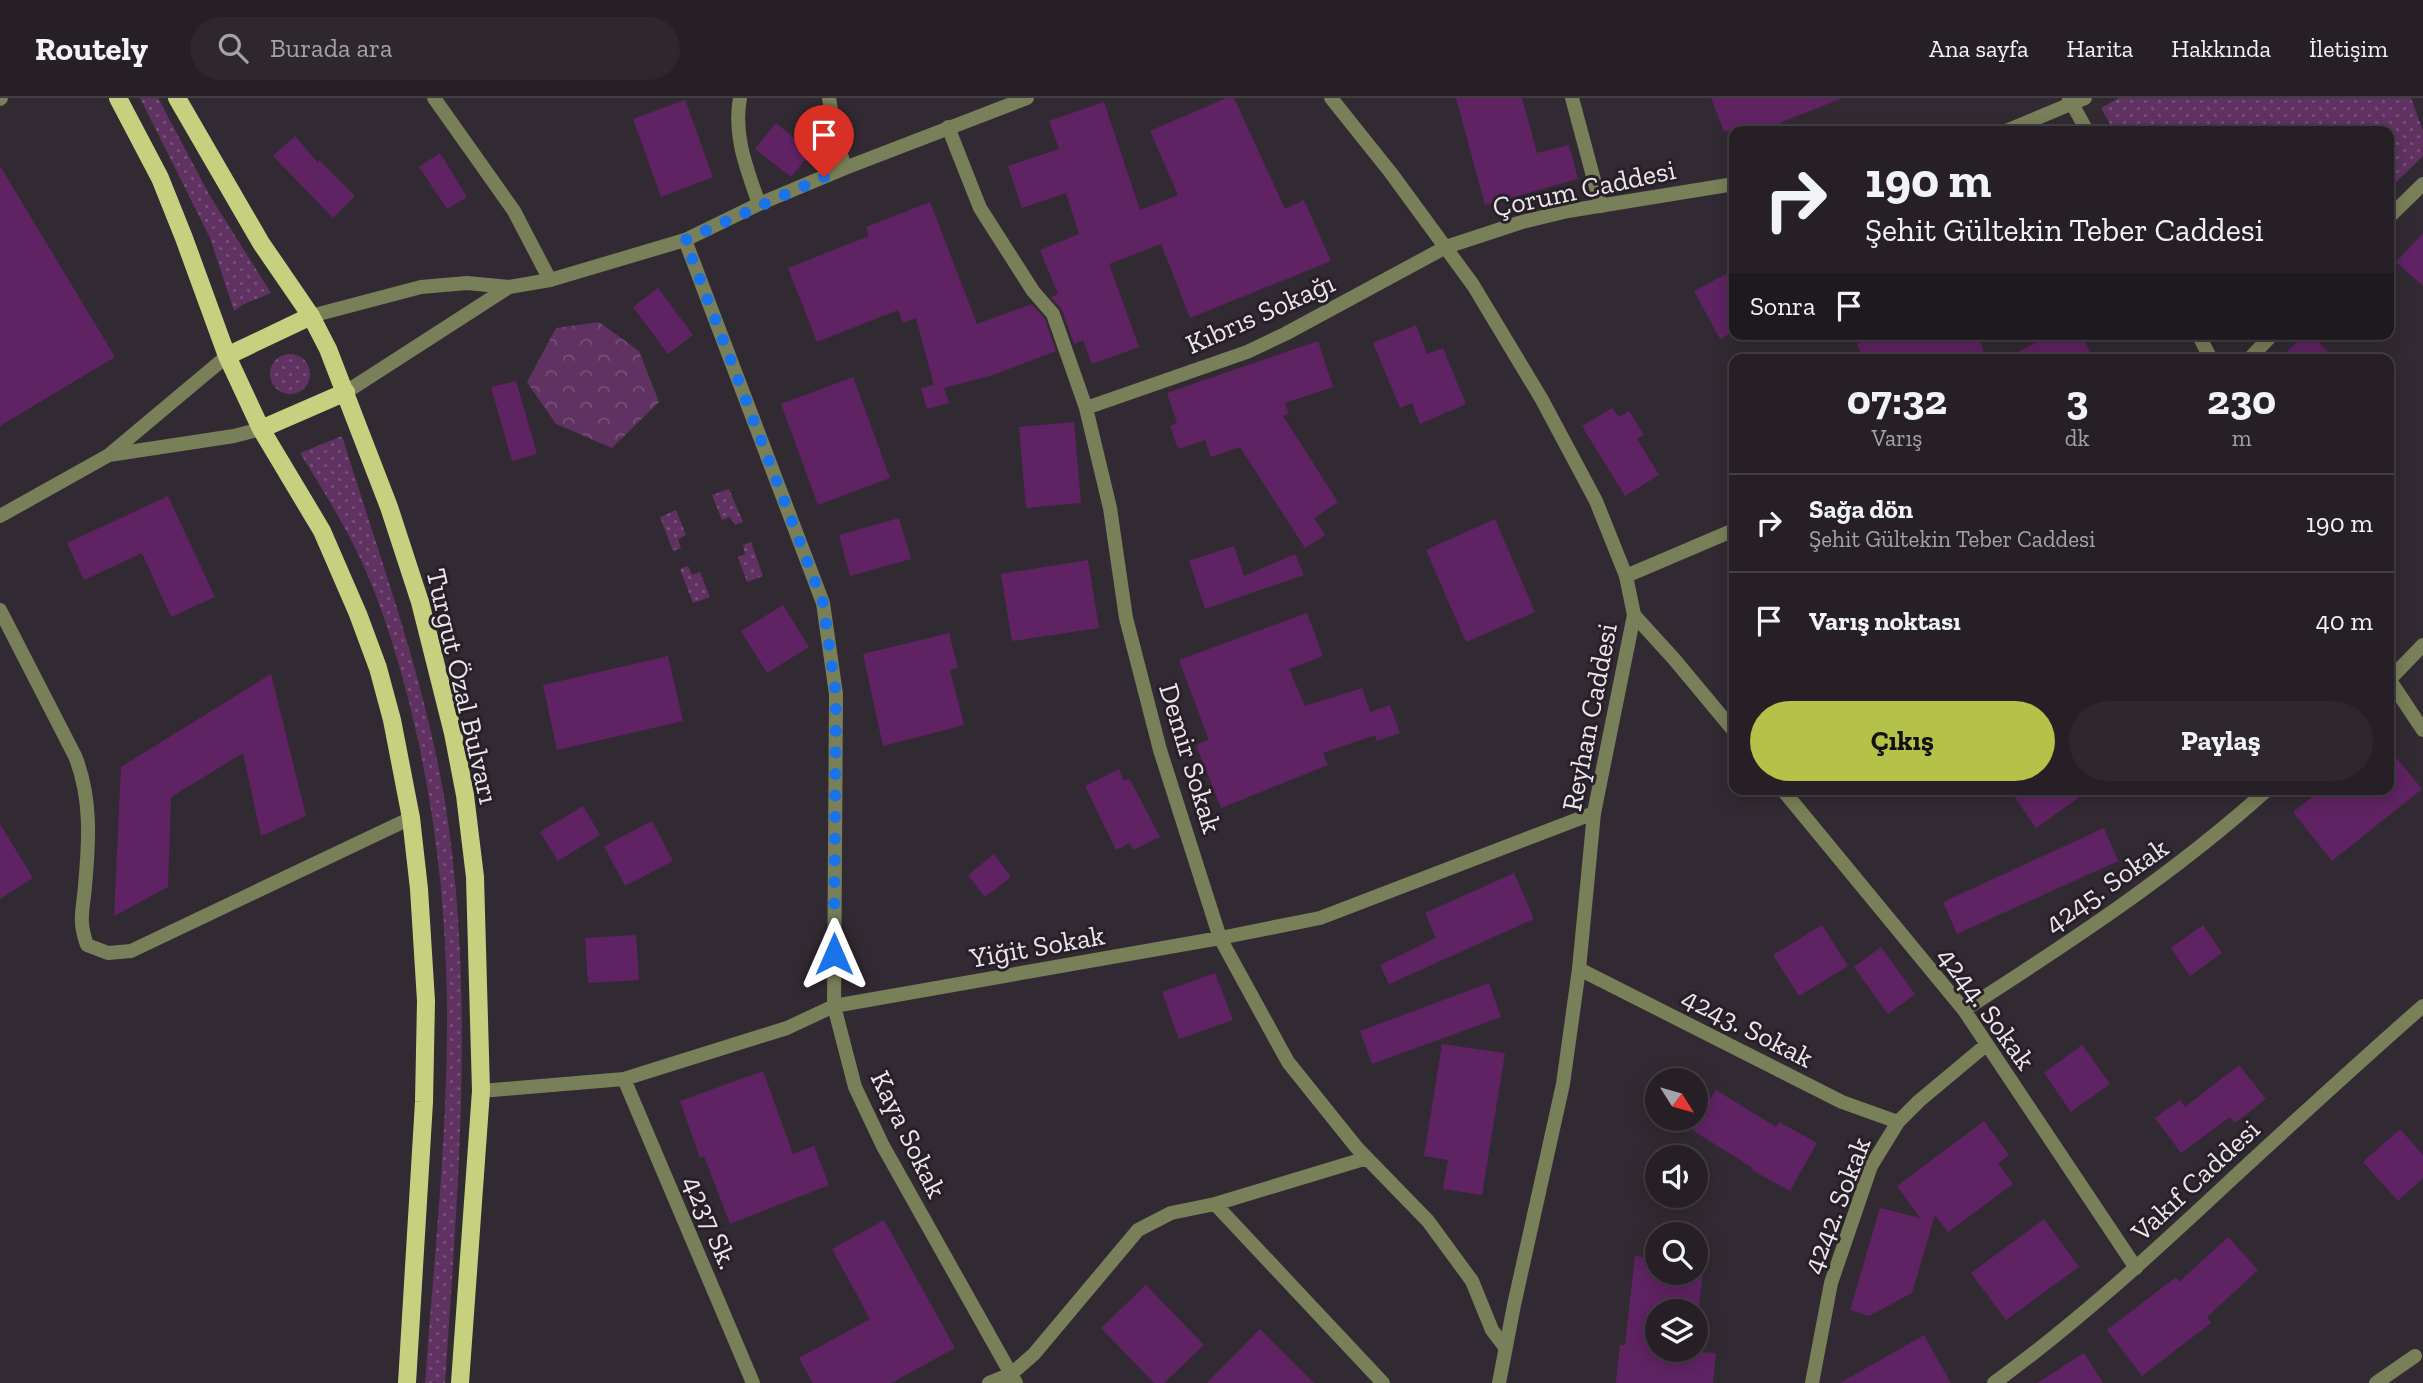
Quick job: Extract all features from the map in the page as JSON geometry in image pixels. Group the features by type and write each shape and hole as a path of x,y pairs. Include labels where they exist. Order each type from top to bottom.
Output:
{"main road":[{"path":"118,98 165,190 227,356 261,429 322,531 358,614 378,668 392,720 411,818 424,945 426,1046 407,1383"},
{"name":"Turgut Özal Bulvarı","path":"177,98 261,243 311,316 346,392 389,507 440,674 466,795 475,877 481,1091 460,1383"},
{"path":"227,356 311,316"},
{"path":"261,429 346,392"}],"street":[{"path":"434,98 514,211 550,280"},
{"path":"740,98 737,115 741,152 759,204"},
{"path":"829,98 835,134 845,167"},
{"path":"311,316 421,287 467,283 509,287 550,280 685,240 845,167 1027,98"},
{"name":"Reyhan Caddesi","path":"1331,98 1391,173 1473,285 1574,456 1596,501 1626,576 1634,615 1594,813 1571,1040 1556,1125 1499,1383"},
{"path":"1572,98 1601,206"},
{"path":"2017,126 2075,100 2085,126"},
{"name":"Demir Sokak","path":"948,127 980,208 1033,291 1053,314 1087,408 1110,508 1126,618 1160,750 1220,938 1288,1062 1367,1158 1428,1221 1472,1281 1492,1330 1505,1347"},
{"path":"2394,213 2423,184"},
{"name":"Çorum Caddesi","path":"1446,247 1522,222 1729,185"},
{"name":"Kaya Sokak","path":"685,240 823,603 836,694 834,1006 855,1087 883,1146 1013,1379"},
{"name":"Kıbrıs Sokağı","path":"1087,408 1256,347 1338,307 1446,247"},
{"path":"346,392 509,287"},
{"path":"2254,354 2267,340"},
{"path":"0,516 109,455 227,356"},
{"path":"109,455 234,436 261,429"},
{"path":"1626,576 1729,532"},
{"path":"0,610 84,778 88,833 80,926 87,944 108,953 131,951 411,818"},
{"path":"1634,615 1729,725"},
{"path":"2394,674 2423,645"},
{"path":"2394,686 2423,730"},
{"name":"4244. Sokak","path":"1787,795 1964,1010 2136,1268"},
{"name":"4245. Sokak","path":"1964,1010 2146,889 2261,795"},
{"name":"Yiğit Sokak","path":"481,1091 624,1079 787,1028 834,1006 1320,918 1594,813"},
{"name":"4243. Sokak","path":"1579,969 1842,1102 1898,1122"},
{"name":"Vakıf Caddesi","path":"1994,1383 2136,1268 2423,1006"},
{"name":"4242. Sokak","path":"1812,1383 1831,1283 1871,1166 1898,1122 1986,1045"},
{"name":"4237 Sk.","path":"624,1079 753,1383"},
{"path":"989,1383 1013,1379 1138,1230 1171,1213 1215,1203 1367,1158"},
{"path":"1215,1203 1383,1383"},
{"path":"2376,1383 2415,1356"}],"green space":[{"path":"140,98 158,98 210,196 271,293 234,311 210,238"},
{"path":"2119,98 2411,98 2423,131 2423,156 2394,184 2394,126 2111,126 2101,108"},
{"path":"599,322 639,351 659,402 612,448 556,424 527,382 556,328"},
{"path":"290,354 298,355 304,360 309,366 309,382 304,388 298,393 290,394 282,393 276,388 271,382 270,374 271,366 276,360 282,355"},
{"path":"342,436 418,680 441,779 449,829 461,967 462,1037 458,1175 445,1383 425,1383 443,1149 447,1055 446,956 437,850 419,745 392,642 359,556 300,453"},
{"path":"729,489 743,522 735,525 730,517 722,520 712,495"},
{"path":"676,510 686,535 678,539 681,548 673,551 660,517"},
{"path":"751,542 763,576 747,582 738,557 745,554 743,545"},
{"path":"688,566 692,575 700,572 710,597 693,603 680,569"}],"building":[{"path":"1226,98 1234,98 1285,209 1304,200 1331,261 1190,318 1161,244 1109,264 1139,347 1092,364 1083,340 1074,344 1062,310 1051,297 1058,294 1040,250 1079,234 1066,193 1022,208 1008,166 1059,149 1049,121 1104,102 1140,210 1178,195 1150,131"},
{"path":"1456,98 1522,98 1537,153 1569,145 1578,179 1485,205"},
{"path":"1711,98 1840,98 1782,122 1783,126 1729,126 1729,131 1724,131"},
{"path":"685,100 713,177 661,197 633,119"},
{"path":"776,123 811,152 791,177 755,149"},
{"path":"295,136 318,163 319,160 355,196 333,218 273,156"},
{"path":"440,153 467,197 447,209 419,167"},
{"path":"0,166 115,357 0,426"},
{"path":"930,202 977,324 1032,304 1045,319 1056,351 993,375 944,388 949,403 927,409 921,388 934,385 916,318 903,323 898,310 817,342 788,268 869,236 866,227"},
{"path":"2423,233 2423,286 2396,262"},
{"path":"1729,273 1729,334 1720,339 1694,291"},
{"path":"658,288 693,335 668,354 633,307"},
{"path":"1416,325 1427,354 1443,348 1466,404 1420,424 1412,403 1400,408 1373,343"},
{"path":"1866,340 1979,340 1985,354 1861,354 1857,344"},
{"path":"2040,340 2084,340 2091,354 2014,354"},
{"path":"2298,340 2317,340 2330,354 2285,354"},
{"path":"1318,341 1333,387 1285,403 1289,414 1283,416 1338,502 1314,518 1325,535 1305,548 1240,447 1211,457 1205,440 1178,449 1170,426 1177,423 1167,393"},
{"path":"853,377 890,478 818,505 781,404"},
{"path":"516,381 537,454 512,461 491,387"},
{"path":"1612,408 1619,417 1629,411 1644,435 1637,439 1659,475 1625,496 1582,426"},
{"path":"1074,422 1081,503 1026,508 1019,427"},
{"path":"168,496 215,597 171,617 142,553 84,580 67,543"},
{"path":"899,518 911,559 850,576 839,535"},
{"path":"1495,519 1535,612 1466,642 1426,550"},
{"path":"1234,546 1244,576 1295,554 1304,575 1205,609 1189,561"},
{"path":"1088,560 1099,628 1012,641 1001,574"},
{"path":"783,605 809,647 767,673 741,631"},
{"path":"1307,613 1323,656 1289,669 1305,706 1362,688 1370,712 1390,705 1400,733 1377,741 1375,735 1323,753 1328,765 1221,808 1196,745 1209,740 1179,660"},
{"path":"949,633 958,668 950,670 964,725 883,746 863,654"},
{"path":"668,656 683,721 557,750 543,685"},
{"path":"271,674 306,816 261,836 243,753 171,797 168,887 114,916 121,767"},
{"path":"2394,755 2422,789 2332,861 2293,812 2314,795 2394,795"},
{"path":"1119,769 1124,781 1129,778 1160,837 1133,850 1130,843 1116,850 1085,786"},
{"path":"2013,795 2083,795 2036,828"},
{"path":"583,806 600,835 558,861 540,832"},
{"path":"652,821 673,861 625,886 604,846"},
{"path":"0,824 33,878 0,899"},
{"path":"2104,828 2118,861 1957,934 1943,902"},
{"path":"994,854 1011,877 985,897 968,875"},
{"path":"1514,873 1534,919 1389,984 1380,965 1436,938 1425,913"},
{"path":"1822,925 1848,966 1799,996 1773,955"},
{"path":"2203,925 2222,953 2190,976 2171,948"},
{"path":"636,935 639,980 588,983 585,938"},
{"path":"1881,947 1915,994 1888,1014 1854,967"},
{"path":"1215,973 1233,1020 1179,1039 1162,992"},
{"path":"1489,983 1501,1017 1372,1064 1360,1031"},
{"path":"1442,1044 1505,1053 1482,1195 1443,1189 1448,1160 1424,1156"},
{"path":"2082,1045 2110,1084 2071,1112 2044,1073"},
{"path":"2239,1065 2266,1099 2235,1123 2230,1117 2181,1153 2155,1118 2180,1100 2185,1107"},
{"path":"763,1071 793,1154 814,1146 829,1185 730,1224 704,1156 700,1158 680,1101"},
{"path":"1716,1090 1776,1127 1779,1122 1817,1143 1790,1191 1752,1170 1753,1168 1694,1131 1708,1131 1708,1102"},
{"path":"1984,1121 2009,1155 1998,1163 2013,1184 1948,1232 1935,1215 1912,1293 1869,1316 1850,1310 1880,1208 1920,1218 1897,1186"},
{"path":"2400,1129 2423,1155 2423,1178 2398,1201 2363,1162"},
{"path":"2044,1219 2079,1267 2006,1320 1971,1273"},
{"path":"884,1220 955,1348 891,1383 813,1383 799,1358 870,1319 832,1249"},
{"path":"2228,1237 2258,1270 2207,1317 2211,1323 2142,1376 2107,1330 2176,1277 2179,1282"},
{"path":"1635,1256 1645,1257 1645,1285 1701,1285 1700,1299 1645,1299 1645,1362 1708,1362 1708,1352 1716,1353 1713,1383 1616,1383 1620,1345 1625,1345"},
{"path":"1146,1285 1204,1345 1164,1383 1154,1383 1101,1328"},
{"path":"1260,1329 1314,1383 1207,1383"},
{"path":"1924,1335 1951,1383 1840,1383"},
{"path":"2084,1353 2103,1383 2037,1383"}],"route":[{"path":"824,177 759,204 685,240 823,603 836,694 834,954"}]}
